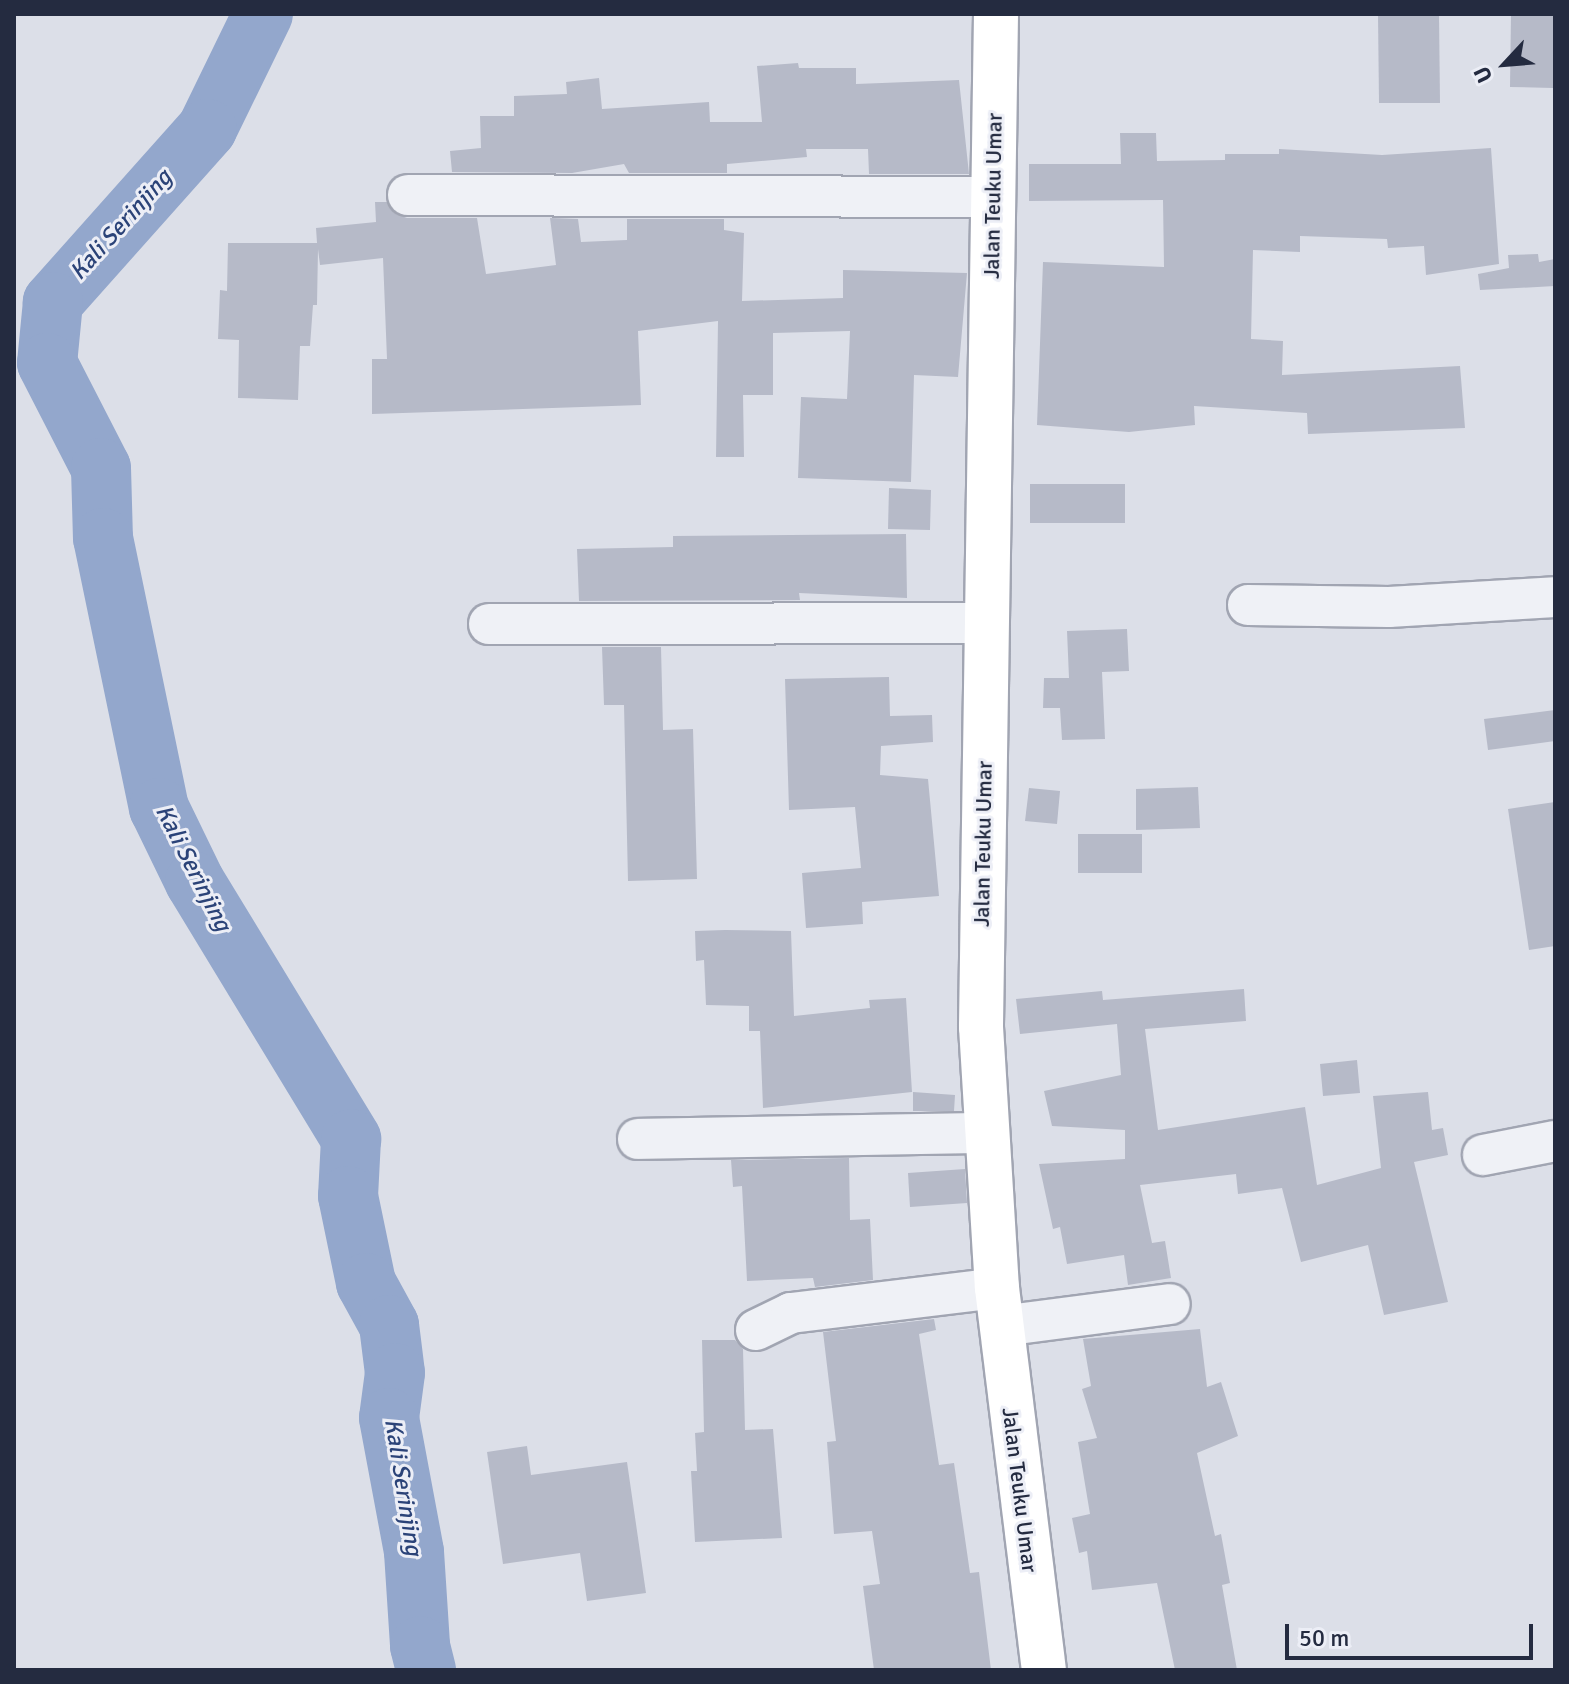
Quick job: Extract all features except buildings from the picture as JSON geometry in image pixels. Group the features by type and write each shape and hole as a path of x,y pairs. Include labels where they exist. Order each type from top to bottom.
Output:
{"main road":[{"name":"Jalan Teuku Umar","path":"996,14 981,1027 999,1307 1044,1670"}],"street":[{"path":"408,195 993,197"},
{"path":"1248,605 1389,607 1555,597"},
{"path":"489,624 986,623"},
{"path":"638,1139 987,1133"},
{"path":"1483,1155 1555,1141"},
{"path":"756,1330 791,1313 1170,1304"}],"waterway":[{"name":"Kali Serinjing","path":"263,14 207,129 53,302 47,363 101,468 103,538 159,808 195,882 351,1139 348,1196 366,1283 389,1325 395,1373 389,1418 414,1552 420,1646 426,1670"}]}
